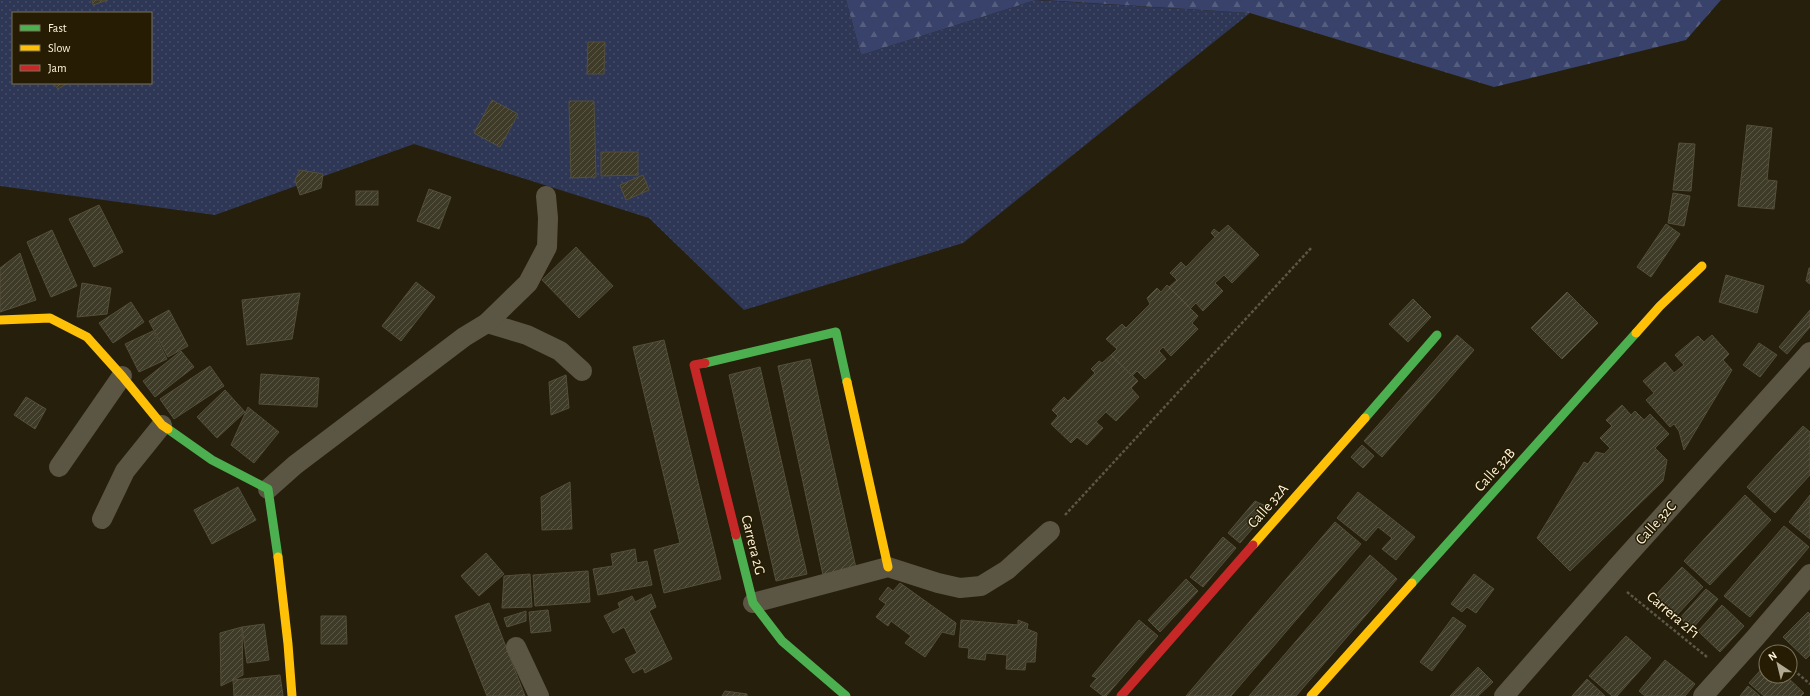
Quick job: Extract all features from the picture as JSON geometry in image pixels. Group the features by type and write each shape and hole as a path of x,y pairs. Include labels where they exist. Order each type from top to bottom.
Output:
{"street":[{"path":"268,489 295,466 464,336 487,323 528,283 547,247 548,218 546,196"},
{"name":"Calle 32B","path":"1312,696 1660,306 1702,266"},
{"path":"0,320 50,318 87,337 122,376 162,425 212,460 244,475 268,489"},
{"path":"487,323 527,336 560,351 582,371"},
{"name":"Carrera 2G","path":"846,696 782,641 753,603 694,365 836,332 888,567"},
{"name":"Calle 32A","path":"1121,696 1437,335"},
{"name":"Calle 32C","path":"1504,696 1609,576 1810,352"},
{"path":"59,467 122,376"},
{"path":"102,518 125,471 162,425"},
{"path":"268,489 281,579 290,658 292,696"},
{"path":"753,603 888,567 938,584 960,588 981,586 1007,570 1050,531"},
{"path":"1702,696 1755,638 1810,574"},
{"path":"516,647 539,696"}],"path":[{"path":"1050,531 1312,247"},
{"name":"Carrera 2F1","path":"1609,576 1724,672"},
{"path":"1798,674 1810,684"}],"shaded area":[{"path":"0,0 846,0 861,55 1036,0 1250,13 963,243 744,310 649,218 414,144 215,215 0,186"}],"green space":[{"path":"846,0 1036,0 861,55"},
{"path":"1042,0 1721,0 1686,40 1494,87 1250,13"}],"building":[{"path":"92,0 108,0 93,5"},
{"path":"588,42 605,42 604,74 587,74"},
{"path":"54,84 66,84 58,89"},
{"path":"492,100 518,114 500,147 474,133"},
{"path":"569,101 594,101 596,177 571,178"},
{"path":"1747,125 1772,128 1767,180 1777,181 1774,209 1738,206"},
{"path":"1679,143 1695,144 1691,191 1673,190"},
{"path":"601,152 638,152 638,175 601,176"},
{"path":"300,170 323,174 321,188 300,195 295,180"},
{"path":"643,175 649,190 626,200 620,185"},
{"path":"429,189 451,197 439,229 417,221"},
{"path":"356,191 378,191 378,205 356,205"},
{"path":"1673,193 1690,196 1684,226 1668,223"},
{"path":"99,205 123,252 94,267 69,219"},
{"path":"1666,224 1680,234 1651,277 1637,267"},
{"path":"1228,225 1259,255 1232,283 1224,275 1215,283 1223,291 1203,311 1196,303 1190,309 1169,287 1177,280 1170,273 1181,262 1186,267 1215,237 1211,233 1214,229 1219,233"},
{"path":"52,230 77,286 51,297 27,242"},
{"path":"576,247 613,286 579,318 542,280"},
{"path":"20,253 36,300 0,312 0,268"},
{"path":"1810,268 1810,284 1806,281"},
{"path":"1726,275 1764,286 1757,313 1719,302"},
{"path":"416,282 435,297 401,341 382,326"},
{"path":"82,283 111,288 107,314 77,317"},
{"path":"1167,285 1198,316 1192,323 1198,329 1171,356 1163,347 1159,351 1166,359 1145,379 1137,371 1132,376 1111,355 1117,349 1106,339 1122,324 1126,328 1150,304 1147,298 1157,288 1161,292"},
{"path":"1567,292 1598,323 1562,359 1531,328"},
{"path":"300,293 292,339 247,345 242,300"},
{"path":"1413,299 1431,317 1408,342 1389,324"},
{"path":"131,302 144,322 113,343 99,323"},
{"path":"169,310 188,346 168,357 149,321"},
{"path":"1810,310 1810,327 1787,354 1779,347"},
{"path":"153,331 167,359 139,372 125,344"},
{"path":"1457,335 1474,350 1382,457 1364,441"},
{"path":"1712,335 1729,354 1723,360 1732,370 1684,450 1679,431 1674,424 1670,427 1646,400 1654,393 1643,381 1665,362 1674,373 1684,365 1675,355 1698,336 1704,342"},
{"path":"664,340 721,579 664,593 654,550 680,543 633,347"},
{"path":"1759,343 1777,355 1760,377 1743,365"},
{"path":"181,351 194,367 155,397 143,381"},
{"path":"1111,355 1138,381 1131,388 1139,397 1116,421 1106,412 1096,422 1103,428 1087,445 1077,437 1071,443 1051,424 1058,416 1052,410 1064,397 1068,401 1095,373 1091,369 1099,361 1102,363"},
{"path":"810,359 856,568 823,575 778,366"},
{"path":"210,366 224,386 174,419 160,399"},
{"path":"760,367 807,574 776,581 729,375"},
{"path":"261,374 319,378 317,407 259,404"},
{"path":"566,375 569,408 551,415 549,382"},
{"path":"225,390 245,412 217,438 197,417"},
{"path":"26,397 46,409 35,429 14,415"},
{"path":"1622,405 1631,415 1635,411 1644,420 1650,414 1669,434 1655,448 1667,460 1663,481 1570,571 1537,538 1584,462 1588,464 1596,452 1604,454 1610,448 1600,438 1612,426 1606,420"},
{"path":"248,407 279,432 254,463 231,445"},
{"path":"1803,426 1810,432 1810,475 1775,513 1747,487"},
{"path":"1362,445 1374,456 1363,468 1351,457"},
{"path":"570,482 572,529 542,530 541,497"},
{"path":"238,487 256,520 212,544 194,510"},
{"path":"1358,492 1415,537 1396,560 1382,549 1392,538 1378,527 1366,541 1337,518"},
{"path":"1745,495 1771,520 1710,585 1684,561"},
{"path":"1810,495 1810,539 1789,522"},
{"path":"1255,501 1270,508 1240,543 1228,533"},
{"path":"1335,522 1361,544 1231,696 1186,696"},
{"path":"1784,526 1809,547 1750,617 1724,596"},
{"path":"1223,537 1236,548 1203,587 1190,577"},
{"path":"635,549 637,563 647,561 652,585 598,595 593,569 613,566 611,554"},
{"path":"486,553 504,574 479,596 461,576"},
{"path":"1370,555 1397,579 1296,696 1249,696"},
{"path":"1682,567 1703,587 1676,616 1655,596"},
{"path":"588,571 590,602 535,606 533,575"},
{"path":"530,574 532,607 502,608 504,576"},
{"path":"1474,574 1494,589 1476,613 1467,607 1462,612 1451,604"},
{"path":"1186,579 1198,591 1160,632 1148,620"},
{"path":"900,583 956,623 954,635 942,632 925,657 905,643 911,636 891,621 888,626 876,617 886,604 879,599 888,587 893,591"},
{"path":"1706,589 1718,599 1692,629 1680,618"},
{"path":"651,594 656,607 649,611 672,659 645,673 643,668 633,673 625,659 637,653 624,627 613,633 604,616 620,608 618,603 632,596 635,602"},
{"path":"489,603 525,696 487,696 455,616"},
{"path":"1722,605 1744,626 1720,652 1698,631"},
{"path":"548,610 551,631 531,633 529,612"},
{"path":"526,611 526,621 507,627 504,618"},
{"path":"1808,612 1810,614 1810,655 1806,659 1798,651 1798,644 1790,644 1783,637"},
{"path":"321,616 346,616 347,644 321,644"},
{"path":"1453,617 1466,626 1432,671 1420,662"},
{"path":"961,620 1018,625 1018,620 1028,624 1027,629 1037,633 1035,662 1026,662 1025,670 1006,669 1007,655 986,653 985,660 968,658 969,648 959,647"},
{"path":"1139,620 1158,636 1106,696 1103,696 1090,686 1097,678 1092,676"},
{"path":"264,624 269,660 247,663 242,627"},
{"path":"242,627 243,675 221,686 220,633"},
{"path":"1626,636 1651,658 1617,696 1612,696 1589,676"},
{"path":"1665,660 1695,684 1685,696 1645,696 1639,691"},
{"path":"1478,667 1493,682 1478,696 1450,696"},
{"path":"1758,673 1758,684 1794,684 1804,693 1801,696 1764,696 1749,683"},
{"path":"280,675 283,696 234,696 233,680"},
{"path":"1587,679 1605,696 1572,696"},
{"path":"1748,686 1760,696 1740,696"},
{"path":"725,691 747,694 747,696 722,696"}],"traffic: fast":[{"path":"705,363 836,332 847,382"},
{"path":"1412,583 1636,333"},
{"path":"1365,418 1437,335"},
{"path":"168,429 212,460 268,489 278,557"},
{"path":"736,535 753,603 782,641 846,696"}],"traffic: slow":[{"path":"1636,333 1660,306 1702,266"},
{"path":"0,320 50,318 87,337 122,376 162,425 168,429"},
{"path":"847,382 888,567"},
{"path":"1253,545 1365,418"},
{"path":"278,557 288,644 292,696"},
{"path":"1311,696 1412,583"}],"traffic: jam":[{"path":"705,363 694,365 736,535"},
{"path":"1121,696 1253,545"}]}
